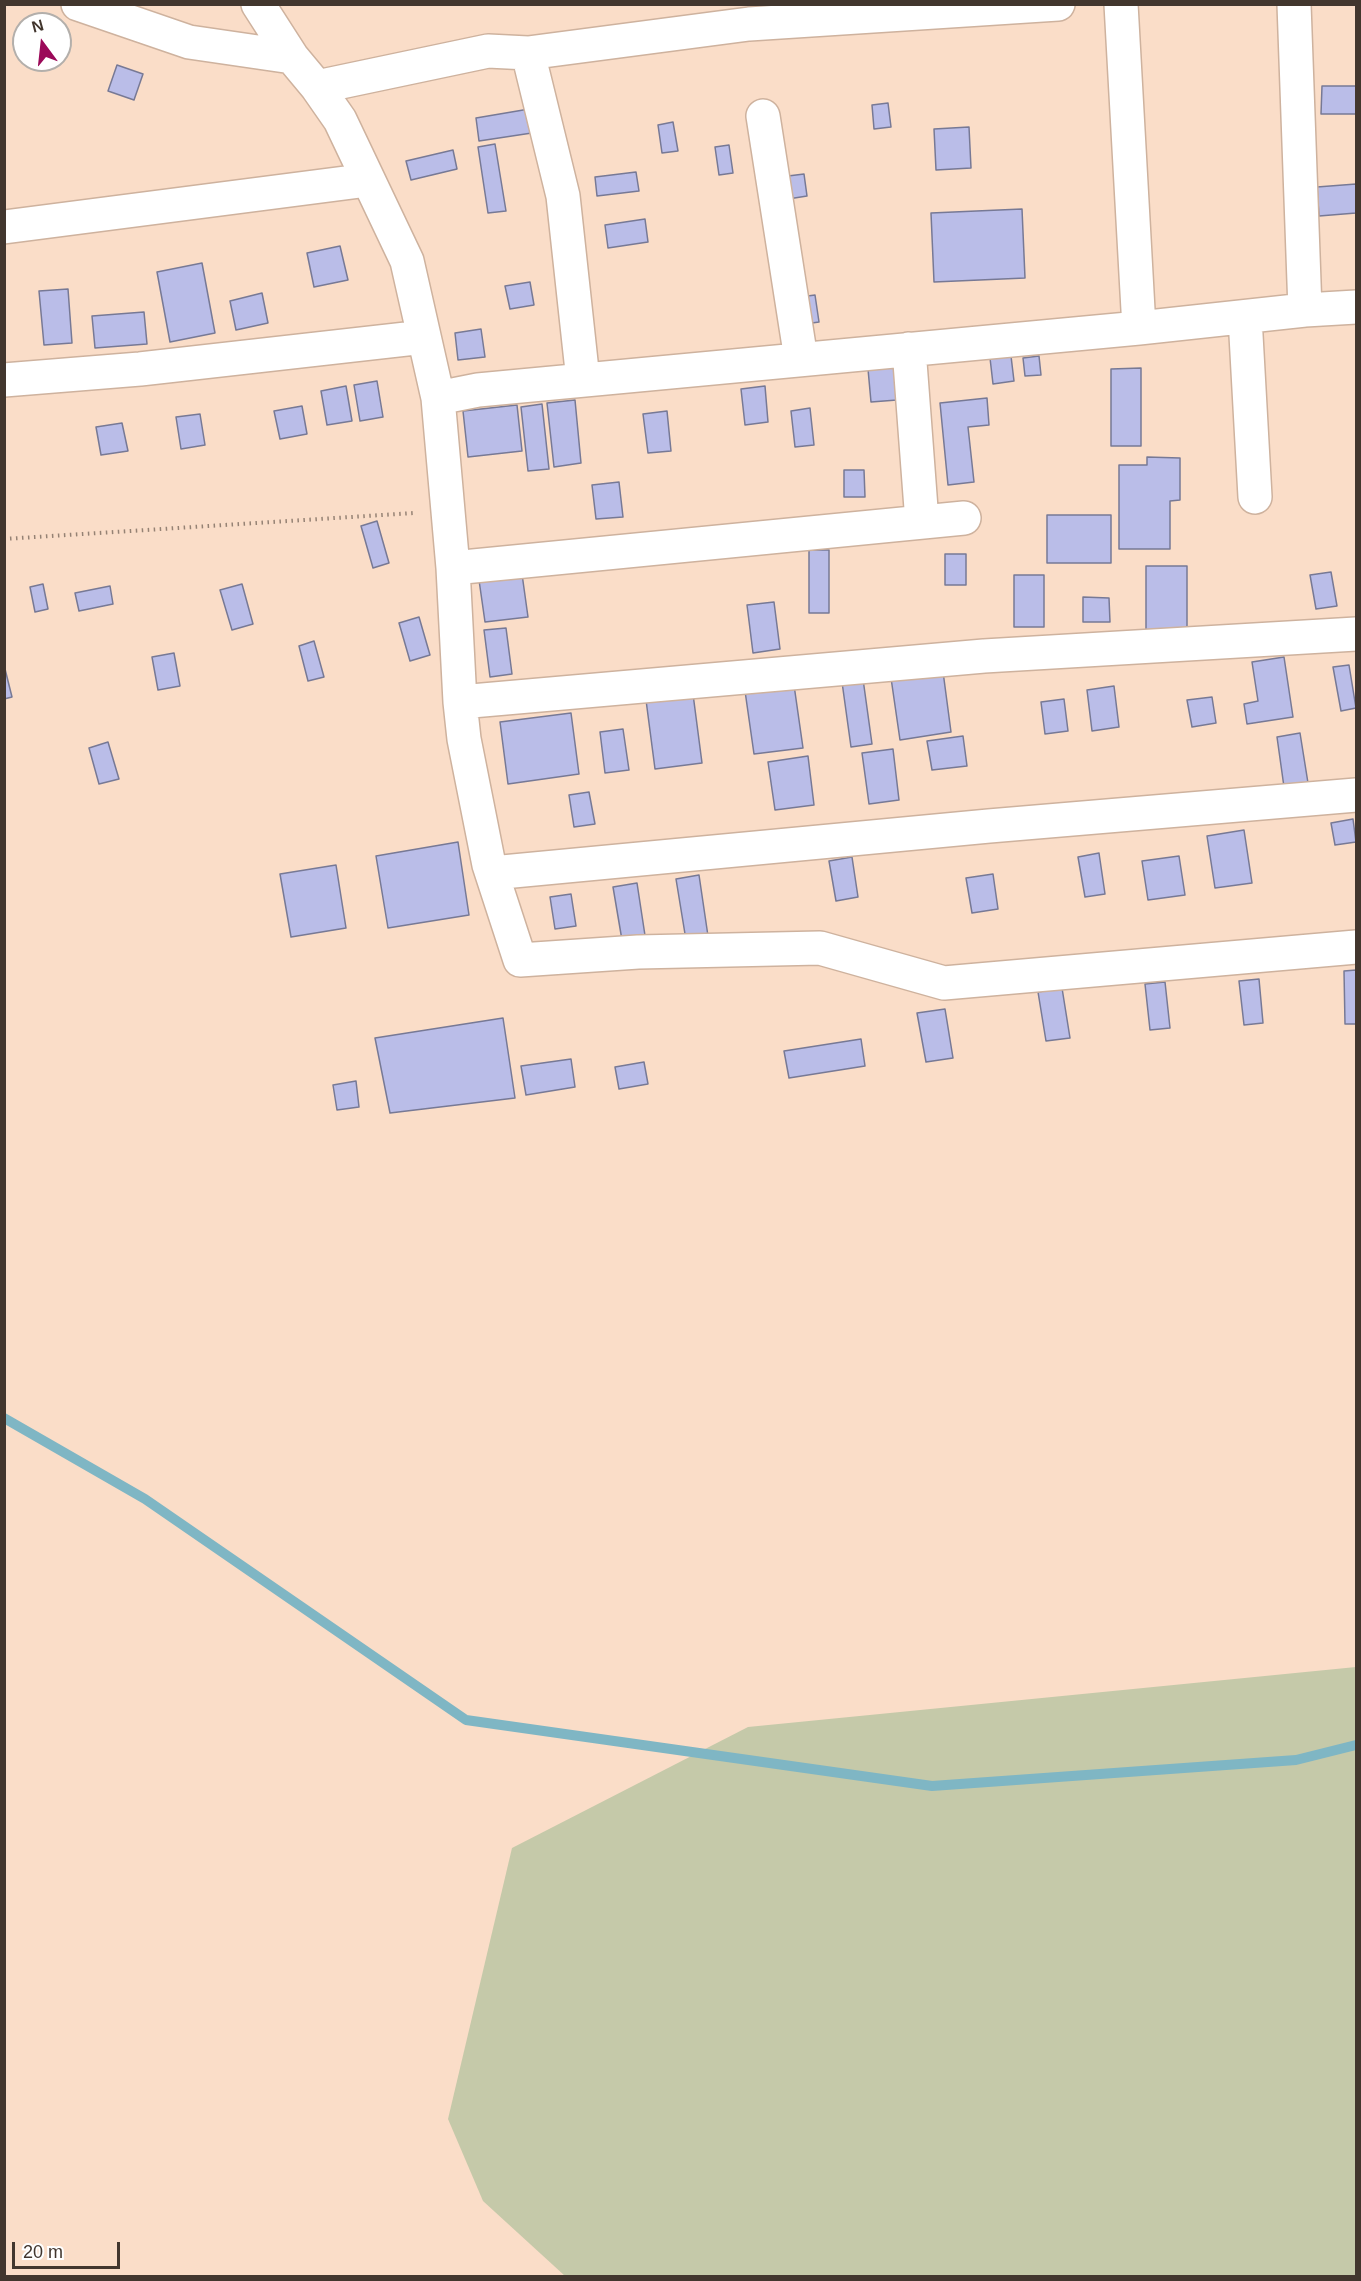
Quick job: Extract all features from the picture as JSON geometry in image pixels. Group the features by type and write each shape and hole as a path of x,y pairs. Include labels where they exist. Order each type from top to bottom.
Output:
{"street":[{"path":"78,4 189,42 292,57"},
{"path":"258,4 292,57 340,120 407,261 438,398 453,568 464,739 492,873 520,960 638,952 820,948 944,984 1356,947"},
{"path":"317,87 488,51 528,53 749,24 1058,4"},
{"path":"1121,4 1139,328"},
{"path":"1294,4 1305,310"},
{"path":"528,53 563,196 583,380"},
{"path":"763,116 801,359"},
{"path":"4,227 368,180"},
{"path":"438,398 478,390 1139,328 1305,310 1356,307"},
{"path":"1245,316 1255,497"},
{"path":"4,380 140,369 424,337"},
{"path":"909,349 922,522"},
{"path":"453,568 964,518"},
{"path":"460,702 984,656 1356,634"},
{"path":"492,873 656,860 989,826 1356,795"}],"path":[{"path":"4,539 448,510"}],"green space":[{"path":"1356,1667 1356,2276 565,2276 483,2201 448,2119 512,1848 748,1727"}],"building":[{"path":"117,65 143,74 134,100 108,91"},
{"path":"1322,86 1356,86 1356,114 1321,114"},
{"path":"888,103 891,127 874,129 872,105"},
{"path":"541,107 545,131 479,141 476,118"},
{"path":"673,122 678,151 662,153 658,125"},
{"path":"969,127 971,168 936,170 934,129"},
{"path":"495,144 506,211 488,213 478,147"},
{"path":"729,145 733,173 719,175 715,147"},
{"path":"453,150 457,169 411,180 406,161"},
{"path":"636,172 639,191 597,196 595,177"},
{"path":"804,174 807,196 782,200 780,177"},
{"path":"1356,184 1356,213 1319,216 1317,187"},
{"path":"1022,209 1025,278 934,282 931,213"},
{"path":"645,219 648,242 608,248 605,225"},
{"path":"340,246 348,280 314,287 307,253"},
{"path":"202,263 215,333 170,342 157,272"},
{"path":"530,282 534,305 510,309 505,286"},
{"path":"68,289 72,343 44,345 39,291"},
{"path":"262,293 268,323 236,330 230,301"},
{"path":"815,295 819,322 798,325 793,298"},
{"path":"144,312 147,344 95,348 92,316"},
{"path":"481,329 485,357 458,360 455,333"},
{"path":"1011,356 1014,381 993,384 990,358"},
{"path":"1039,356 1041,375 1025,376 1023,358"},
{"path":"894,366 897,400 871,402 868,369"},
{"path":"1141,368 1141,446 1111,446 1111,369"},
{"path":"377,381 383,417 360,421 354,385"},
{"path":"346,386 352,421 327,425 321,391"},
{"path":"765,386 768,422 745,425 741,389"},
{"path":"987,398 989,425 968,427 974,482 948,485 940,403"},
{"path":"575,400 581,463 554,467 547,403"},
{"path":"542,404 549,469 528,471 521,407"},
{"path":"517,405 522,451 468,457 463,411"},
{"path":"302,406 307,434 280,439 274,411"},
{"path":"810,408 814,445 795,447 791,411"},
{"path":"667,411 671,451 648,453 643,414"},
{"path":"200,414 205,445 181,449 176,417"},
{"path":"122,423 128,451 101,455 96,427"},
{"path":"1147,457 1180,458 1180,500 1170,501 1170,549 1119,549 1119,465 1147,465"},
{"path":"844,470 864,470 865,497 844,497"},
{"path":"619,482 623,517 596,519 592,485"},
{"path":"1047,515 1111,515 1111,563 1047,563"},
{"path":"377,521 389,563 373,568 361,526"},
{"path":"809,550 829,550 829,613 809,613"},
{"path":"945,554 966,554 966,585 945,585"},
{"path":"1146,566 1187,566 1187,631 1146,631"},
{"path":"1331,572 1337,606 1316,609 1310,575"},
{"path":"522,574 528,617 485,622 479,580"},
{"path":"1014,575 1044,575 1044,627 1014,627"},
{"path":"43,584 48,609 35,612 30,587"},
{"path":"242,584 253,624 232,630 220,590"},
{"path":"110,586 113,604 79,611 75,593"},
{"path":"1083,597 1109,598 1110,622 1083,622"},
{"path":"774,602 780,649 753,653 747,605"},
{"path":"419,617 430,655 410,661 399,623"},
{"path":"506,628 512,674 490,677 484,630"},
{"path":"314,641 324,677 308,681 299,646"},
{"path":"174,653 180,686 158,690 152,657"},
{"path":"1284,657 1293,717 1247,724 1244,704 1258,701 1252,662"},
{"path":"942,664 951,732 900,740 890,671"},
{"path":"4,665 12,697 4,699"},
{"path":"1349,665 1356,708 1341,711 1333,667"},
{"path":"863,679 872,744 851,747 842,682"},
{"path":"794,685 803,748 754,754 745,691"},
{"path":"1114,686 1119,727 1092,731 1087,690"},
{"path":"693,694 702,763 655,769 646,700"},
{"path":"1212,697 1216,723 1192,727 1187,700"},
{"path":"1064,699 1068,731 1045,734 1041,702"},
{"path":"571,713 579,774 508,784 500,722"},
{"path":"623,729 629,770 605,773 600,732"},
{"path":"1300,733 1308,783 1284,787 1277,737"},
{"path":"963,736 967,766 932,770 927,741"},
{"path":"108,742 119,779 99,784 89,748"},
{"path":"893,749 899,800 869,804 862,753"},
{"path":"808,756 814,805 775,810 768,762"},
{"path":"589,792 595,824 574,827 569,795"},
{"path":"1353,819 1356,842 1335,845 1331,823"},
{"path":"1244,830 1252,883 1215,888 1207,836"},
{"path":"458,842 469,915 388,928 376,856"},
{"path":"1099,853 1105,894 1085,897 1078,857"},
{"path":"1179,856 1185,895 1148,900 1142,861"},
{"path":"852,857 858,897 836,901 829,861"},
{"path":"336,865 346,928 291,937 280,874"},
{"path":"993,874 998,909 972,913 966,878"},
{"path":"699,875 708,936 686,940 676,879"},
{"path":"637,883 646,942 623,946 613,887"},
{"path":"571,894 576,926 555,929 550,897"},
{"path":"1356,970 1356,1024 1345,1024 1344,971"},
{"path":"1259,979 1263,1023 1244,1025 1239,981"},
{"path":"1165,982 1170,1028 1150,1030 1145,984"},
{"path":"1062,988 1070,1038 1046,1041 1038,992"},
{"path":"945,1009 953,1058 926,1062 917,1013"},
{"path":"503,1018 515,1098 390,1113 375,1038"},
{"path":"861,1039 865,1066 789,1078 784,1051"},
{"path":"571,1059 575,1087 526,1095 521,1066"},
{"path":"644,1062 648,1084 619,1089 615,1067"},
{"path":"356,1081 359,1107 337,1110 333,1085"}],"waterway":[{"path":"4,1418 145,1499 466,1720 932,1786 1296,1760 1356,1745"}]}
